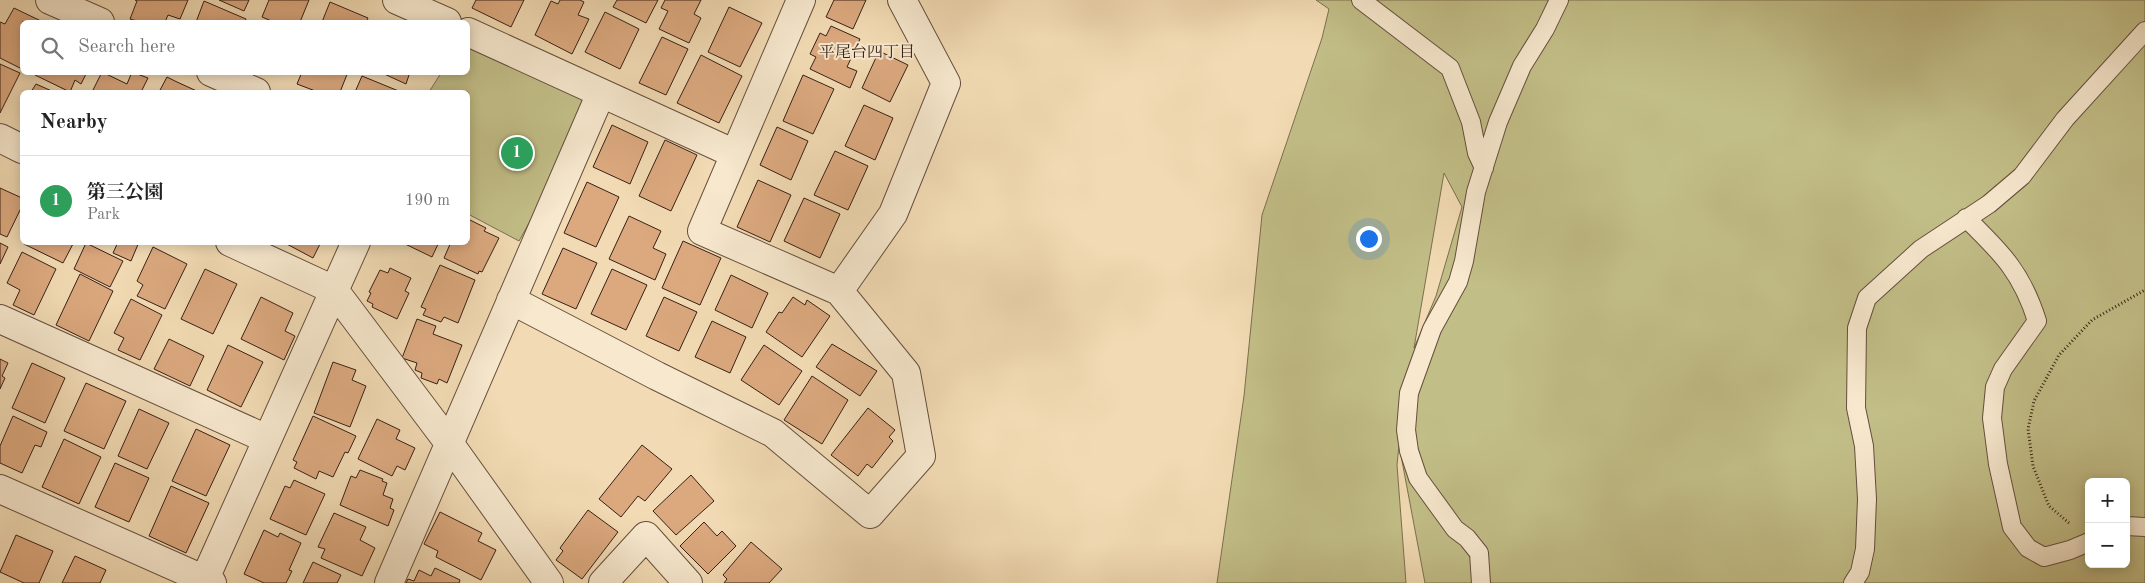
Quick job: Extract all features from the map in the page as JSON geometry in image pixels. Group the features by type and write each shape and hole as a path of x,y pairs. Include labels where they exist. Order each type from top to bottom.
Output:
{"street":[{"path":"50,0 95,20"},
{"path":"397,0 442,20"},
{"path":"839,291 893,214 946,83 902,0"},
{"path":"511,300 657,376 773,433 870,514 921,456 906,373 839,291 702,231 735,154 795,2"},
{"path":"470,33 735,154"},
{"path":"219,75 252,90"},
{"path":"389,583 601,93"},
{"path":"0,138 20,148"},
{"path":"236,245 334,290 449,443 549,583"},
{"path":"0,489 207,582 268,439 355,245"},
{"path":"0,319 268,439"},
{"path":"603,583 646,536 688,583"}],"lane":[{"path":"1361,0 1450,68 1471,122 1477,153 1484,168"},
{"path":"1481,583 1479,553 1467,538 1455,529 1418,478 1409,451 1406,430 1409,393 1432,329 1458,282 1464,261 1476,192 1498,122 1522,66 1545,29 1559,0"},
{"path":"1853,583 1860,572 1865,549 1867,499 1864,446 1856,408 1857,328 1867,298 1921,249 1989,204 2022,176 2065,118 2145,31"},
{"path":"1966,218 2008,261 2029,295 2037,322 2003,369 1995,387 1992,418 1998,464 2012,527 2028,548 2044,557 2085,544"},
{"path":"2130,526 2145,528"}],"path":[{"path":"2072,526 2049,506 2033,466 2028,429 2034,401 2059,355 2092,320 2145,290"}],"shaded area":[{"path":"1316,0 2145,0 2145,583 1425,583 1399,445 1397,465 1406,583 1217,583 1244,396 1262,215 1322,38 1329,9","holes":["1444,173 1462,207 1436,296 1414,348"]},
{"path":"470,33 601,93 519,241 470,215 470,90 430,90 440,75 470,75"}],"building":[{"path":"135,0 188,0 180,19 168,15 166,20 133,20 130,19 137,1"},
{"path":"219,0 249,0 244,11"},
{"path":"269,0 309,0 301,20 269,20 262,17"},
{"path":"476,0 524,0 511,27 472,8"},
{"path":"560,0 580,0 584,2 578,15 589,19 572,54 535,35 551,1 558,4"},
{"path":"617,0 658,0 646,23 613,7"},
{"path":"665,0 701,0 694,14 701,18 689,43 659,29 668,11 661,8"},
{"path":"834,0 866,0 853,29 826,17"},
{"path":"204,1 246,19 246,20 197,20"},
{"path":"330,2 368,18 367,20 323,20"},
{"path":"729,7 762,23 740,67 708,52"},
{"path":"14,8 39,20 20,20 20,68 0,58 0,22 5,24"},
{"path":"605,12 639,29 620,69 585,52"},
{"path":"831,26 860,39 847,67 857,71 850,88 810,69 816,57 810,54 820,33 826,36"},
{"path":"662,37 688,49 666,95 639,83"},
{"path":"879,51 908,65 890,102 862,88"},
{"path":"701,55 742,76 719,123 677,103"},
{"path":"0,64 20,73 0,113"},
{"path":"35,75 86,75 81,84 75,80 71,90 66,90"},
{"path":"100,75 108,75 127,84 131,75 140,75 148,78 142,90 93,90"},
{"path":"301,75 347,75 341,90 313,90 297,84"},
{"path":"386,75 409,75 406,84"},
{"path":"803,75 834,89 813,134 783,121"},
{"path":"362,76 396,90 356,90"},
{"path":"167,77 195,90 160,90"},
{"path":"36,84 50,90 32,90"},
{"path":"864,105 893,118 875,160 845,146"},
{"path":"612,125 648,142 630,184 593,167"},
{"path":"777,127 808,141 791,180 760,165"},
{"path":"665,140 697,155 671,211 639,196"},
{"path":"835,151 868,166 848,210 814,195"},
{"path":"758,180 791,195 770,242 737,227"},
{"path":"587,182 619,197 596,247 564,233"},
{"path":"0,188 20,197 20,210 7,237 0,234"},
{"path":"804,198 840,214 820,258 784,241"},
{"path":"629,216 661,231 653,248 666,254 655,280 609,259"},
{"path":"470,220 486,228 484,231 499,238 482,272 479,271 478,274 444,258 450,245 470,245"},
{"path":"683,241 721,258 700,305 662,288"},
{"path":"0,243 8,247 0,264"},
{"path":"26,245 72,245 63,263"},
{"path":"85,245 90,245 123,261 110,287 74,269"},
{"path":"117,245 138,245 131,261 113,253"},
{"path":"289,245 320,245 313,258"},
{"path":"407,245 438,245 432,257"},
{"path":"153,247 187,264 165,309 137,296 143,285 137,281"},
{"path":"563,248 597,263 576,309 542,294"},
{"path":"22,252 56,269 34,315 13,305 20,290 7,283"},
{"path":"440,265 475,280 458,323 444,317 441,322 423,315 426,309 421,307"},
{"path":"390,268 411,278 405,291 409,293 397,319 372,307 373,304 367,301 371,293 369,292 380,270 388,273"},
{"path":"205,269 237,284 213,334 181,319"},
{"path":"612,269 647,285 626,330 591,314"},
{"path":"80,274 113,291 89,341 56,325"},
{"path":"731,275 768,293 752,328 715,310"},
{"path":"261,297 293,313 285,331 295,336 284,360 241,339"},
{"path":"664,297 697,312 679,351 646,336"},
{"path":"793,297 805,305 807,300 830,316 802,357 766,332 779,312 782,313"},
{"path":"131,299 162,315 140,360 118,350 124,338 114,333"},
{"path":"417,319 436,326 433,334 462,345 447,383 439,379 437,384 421,378 422,373 415,370 417,363 402,358"},
{"path":"712,321 746,337 730,373 695,357"},
{"path":"169,339 204,356 190,386 154,369"},
{"path":"832,344 877,371 860,396 816,367"},
{"path":"228,345 263,362 241,407 207,390"},
{"path":"764,345 802,371 779,405 741,380"},
{"path":"0,359 8,363 2,376 5,378 0,389"},
{"path":"333,362 356,370 352,380 366,386 350,427 314,413"},
{"path":"32,363 65,378 45,423 12,408"},
{"path":"812,376 848,400 822,444 784,420"},
{"path":"86,383 126,401 104,449 64,431"},
{"path":"868,408 895,430 889,437 893,441 872,468 867,464 858,476 831,455"},
{"path":"139,409 169,423 147,469 118,456"},
{"path":"13,416 47,432 41,447 35,445 22,473 0,463 0,446"},
{"path":"313,416 356,436 348,453 345,452 333,477 319,471 316,479 294,468 297,462 293,460"},
{"path":"377,419 400,430 396,439 415,448 405,470 397,466 392,476 358,459"},
{"path":"196,429 230,445 206,496 172,481"},
{"path":"64,439 101,457 79,504 42,487"},
{"path":"642,445 672,469 645,501 638,496 621,517 599,499"},
{"path":"115,463 149,478 129,522 95,507"},
{"path":"360,470 383,479 382,481 387,483 383,495 393,499 390,508 394,510 388,526 340,505 351,476 356,478"},
{"path":"691,475 714,501 676,535 653,511"},
{"path":"294,480 325,494 306,535 270,519 285,486 290,488"},
{"path":"171,486 209,503 186,553 149,536"},
{"path":"588,510 618,532 582,579 556,560 563,551 560,548"},
{"path":"440,512 482,533 478,541 496,550 481,580 436,557 438,551 424,544"},
{"path":"334,513 366,527 360,540 375,548 362,576 321,558 325,549 318,547"},
{"path":"704,522 717,536 722,531 736,546 708,574 680,546"},
{"path":"264,530 278,537 280,533 301,543 289,570 292,571 286,583 264,583 244,574"},
{"path":"16,535 53,551 39,583 24,583 0,572"},
{"path":"751,542 782,569 769,583 724,583 727,579 723,575"},
{"path":"75,556 106,570 100,583 62,583"},
{"path":"313,562 341,575 337,583 303,583"},
{"path":"435,568 460,580 459,583 406,583 408,579 414,581 419,570 431,576"}],"place":[{"name":"第三公園","path":"517,153"}],"district":[{"name":"平尾台四丁目","path":"867,53"}]}
